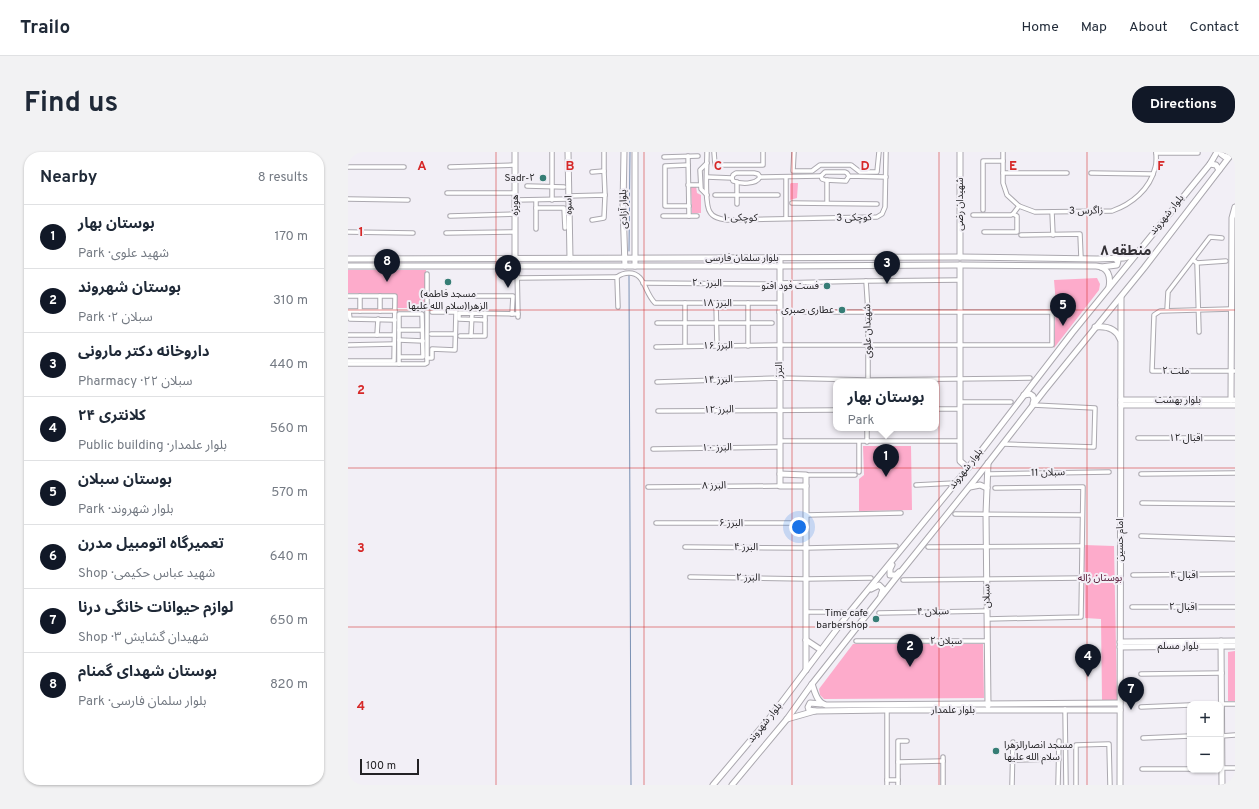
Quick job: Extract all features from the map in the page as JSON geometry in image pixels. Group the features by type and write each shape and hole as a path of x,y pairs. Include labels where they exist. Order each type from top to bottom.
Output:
{"main road":[{"name":"هویزه","path":"515,152 515,259"},
{"name":"اسوه","path":"568,152 570,258"},
{"name":"بلوار آزادی","path":"624,152 623,206 625,266"},
{"name":"بلوار آزادی","path":"635,152 636,266"},
{"name":"شهیدان رضی","path":"960,152 960,257"},
{"name":"بلوار شهروند","path":"713,785 772,715 849,612 968,468 1109,287 1210,164 1217,152"},
{"path":"1221,152 1221,154 1225,157 1232,154"},
{"name":"بلوار شهروند","path":"732,785 787,718 812,684 1003,444 1032,405 1120,297 1232,154"},
{"path":"1210,164 1216,165 1219,170"},
{"path":"1233,400 1233,337 1231,309 1233,301 1232,218 1235,207"},
{"name":"بلوار سلمان فارسی","path":"348,259 960,257 1124,258 1135,255"},
{"path":"655,258 656,266"},
{"name":"البرز","path":"780,258 780,486"},
{"name":"بلوار سلمان فارسی","path":"348,266 960,265 1100,267 1117,266 1118,261 1114,258"},
{"path":"606,259 606,266"},
{"path":"960,265 960,461 968,468"},
{"path":"1100,267 1108,271 1110,277 1109,287"},
{"name":"امام حسین","path":"1120,297 1120,783"},
{"path":"1095,327 1105,327 1111,329 1119,337 1120,342"},
{"path":"1035,383 1037,390 1044,391"},
{"path":"1024,395 1030,394 1033,396 1034,400 1032,405"},
{"name":"بلوار بهشت","path":"1121,402 1233,400"},
{"name":"بلوار بهشت","path":"1121,402 1235,405"},
{"name":"سبلان","path":"988,463 986,514 988,709"},
{"path":"780,474 806,475 806,670"},
{"path":"969,487 976,485 988,488"},
{"path":"780,486 806,486"},
{"path":"896,557 890,569 890,575 896,575 904,568"},
{"path":"868,590 877,585 881,587 882,592 879,599"},
{"path":"806,640 821,650"},
{"name":"بلوار مسلم","path":"1222,644 1235,641"},
{"path":"1221,701 1222,644"},
{"name":"بلوار مسلم","path":"1120,645 1222,644 1235,646"},
{"path":"812,684 822,704"},
{"path":"815,711 809,710 808,707 810,703 822,704"},
{"name":"بلوار علمدار","path":"822,704 1120,703"},
{"name":"بلوار علمدار","path":"787,718 815,711 988,709 1120,710"},
{"path":"1221,773 1222,785"}],"street":[{"path":"552,152 552,200"},
{"path":"592,220 604,218 604,152"},
{"name":"کوچکی ۱","path":"707,152 707,204 710,213 716,218 727,220 786,218"},
{"path":"714,152 715,165 763,165 763,152"},
{"path":"794,152 793,171 812,171 820,165 851,165 860,172 878,172 879,152"},
{"name":"کوچکی 3","path":"786,218 878,217 882,214 885,207 886,152"},
{"path":"973,215 1010,215 1013,214 1018,206 1008,195 1003,183 1003,152"},
{"path":"1156,152 1198,153"},
{"name":"زاگرس 3","path":"1018,206 1035,212 1112,211 1118,209 1140,194 1153,174 1156,166 1156,152"},
{"path":"688,156 689,216"},
{"path":"664,157 698,156"},
{"path":"983,210 983,161 1003,161"},
{"path":"707,163 700,170 701,189 707,195"},
{"path":"450,167 515,165"},
{"path":"688,165 665,166 665,206 689,206"},
{"path":"747,165 747,173"},
{"path":"836,165 836,172"},
{"path":"348,167 404,167"},
{"path":"592,172 604,171"},
{"path":"732,178 736,173 758,174 760,177 786,177 822,176 825,172 845,172 849,176 886,177"},
{"path":"1003,172 1067,173"},
{"path":"1091,173 1153,174"},
{"path":"822,176 822,179 827,180 846,180 849,176"},
{"path":"707,177 732,178 733,181 737,182 756,182 760,177"},
{"path":"786,177 786,218"},
{"path":"827,180 827,204"},
{"path":"737,182 737,204"},
{"path":"688,185 700,185"},
{"path":"527,186 564,187"},
{"path":"447,193 515,193"},
{"path":"515,200 552,200 605,194"},
{"path":"715,195 778,195"},
{"path":"348,199 408,200"},
{"path":"536,200 536,229"},
{"path":"792,203 877,204"},
{"path":"536,208 564,208 565,228"},
{"path":"1052,212 1053,234"},
{"path":"450,216 515,214"},
{"path":"984,232 1017,232 1017,216 1013,214"},
{"path":"663,216 697,216"},
{"path":"348,232 413,232"},
{"path":"446,233 515,232"},
{"path":"1021,235 1080,234 1081,258"},
{"path":"1222,238 1210,237 1168,292 1167,310 1231,309"},
{"path":"1193,260 1196,262 1226,261"},
{"path":"1196,262 1199,332"},
{"path":"485,320 459,319 459,313 512,314 518,316 517,266"},
{"path":"518,278 617,277 621,274 635,273 640,276 643,283"},
{"path":"348,364 427,363 427,274"},
{"path":"617,277 618,307"},
{"path":"779,283 960,280"},
{"name":"شهیدان علوی","path":"866,281 869,346 868,379"},
{"name":"البرز ۲۰","path":"643,283 772,284"},
{"name":"البرز ۱۸","path":"643,283 650,298 655,303 779,303"},
{"path":"348,296 395,296 394,361 348,361"},
{"path":"360,296 360,311"},
{"path":"380,296 380,311"},
{"path":"460,296 513,296 512,314"},
{"path":"685,303 685,346"},
{"path":"716,303 717,346"},
{"path":"748,303 748,346"},
{"name":"ملت ۲","path":"1167,310 1160,310 1154,315 1152,371 1233,371"},
{"path":"395,311 349,311 350,318 395,320"},
{"path":"427,358 432,358 432,350 455,350 456,312 432,312"},
{"path":"779,312 960,312"},
{"name":"البرز ۱۶","path":"656,347 779,345 1052,345 1052,312 960,312"},
{"path":"471,336 472,313"},
{"path":"460,336 485,336 485,313"},
{"path":"399,357 423,357 422,314 399,314 399,357 399,364"},
{"path":"377,335 378,319"},
{"path":"657,323 772,323"},
{"path":"399,330 422,330"},
{"path":"431,334 455,334"},
{"path":"348,335 394,335"},
{"path":"399,340 423,341"},
{"path":"348,345 394,344"},
{"name":"البرز ۱۴","path":"657,382 779,378 833,380"},
{"name":"البرز ۱۴","path":"939,379 1030,378"},
{"path":"960,402 1011,402"},
{"path":"1003,444 1093,447 1095,445 1094,407 1032,405"},
{"path":"939,409 960,409"},
{"name":"البرز ۱۲","path":"658,411 833,410"},
{"path":"867,431 867,442"},
{"name":"اقبال ۱۲","path":"1138,438 1235,438"},
{"path":"780,441 960,441"},
{"path":"859,442 859,472"},
{"name":"البرز ۱۰","path":"653,449 780,447"},
{"name":"سبلان 11","path":"988,474 1109,472"},
{"path":"1141,474 1235,474"},
{"path":"806,475 855,475"},
{"path":"916,485 955,483"},
{"name":"البرز ۸","path":"648,487 780,486"},
{"path":"987,619 1081,617 1083,487 995,488"},
{"path":"1142,503 1235,504"},
{"path":"806,515 901,513"},
{"path":"955,514 1082,514"},
{"name":"البرز ۶","path":"656,523 806,523"},
{"path":"1141,536 1235,539"},
{"name":"البرز ۴","path":"685,547 806,548 896,546"},
{"path":"928,547 1082,546"},
{"name":"اقبال ۴","path":"1133,575 1235,574"},
{"name":"البرز ۲","path":"690,577 806,579 871,578"},
{"path":"903,580 1082,578"},
{"name":"اقبال ۲","path":"1132,607 1235,607"},
{"name":"سبلان ۴","path":"879,613 987,611"},
{"path":"807,612 842,612"},
{"name":"سبلان ۲","path":"856,641 987,641"},
{"path":"1141,674 1222,673"},
{"path":"1223,704 1235,704"},
{"path":"1141,707 1187,705"},
{"path":"1065,709 1066,785"},
{"path":"887,710 887,783 898,780"},
{"path":"1223,736 1235,735"},
{"path":"1143,738 1187,736"},
{"path":"898,785 898,742 907,741"},
{"path":"1058,785 1059,741"},
{"path":"1012,785 1013,742"},
{"path":"1076,785 1076,745 1109,744 1110,784 1120,783"},
{"path":"898,762 943,759 943,785"},
{"path":"1012,760 1059,759"},
{"path":"1223,768 1235,768"},
{"path":"1142,769 1187,769"},
{"path":"1059,778 1066,778"}],"green space":[{"path":"798,183 797,198 790,200 790,184"},
{"path":"691,186 696,186 697,193 701,195 701,213 692,213"},
{"path":"348,270 426,270 426,308 397,308 397,294 348,293"},
{"path":"1097,278 1100,284 1099,290 1054,348 1056,304 1054,280"},
{"path":"863,446 911,446 912,510 859,511 859,479 864,475"},
{"name":"بوستان ژاله","path":"1084,545 1114,546 1117,700 1102,700 1101,619 1085,618"},
{"path":"853,644 983,644 984,698 824,699 820,695 819,689"},
{"path":"1235,651 1235,701 1228,701 1228,652"}],"waterway":[{"path":"629,251 630,152"},
{"path":"629,274 631,785"}],"place":[{"name":"Sadr-۲","path":"543,178"},
{"name":"بوستان شهدای گمنام","path":"387,282"},
{"name":"(مسجد فاطمه الزهرا(سلام الله علیها","path":"448,282"},
{"name":"داروخانه دکتر مارونی","path":"887,284"},
{"name":"فست فود افتو","path":"827,286"},
{"name":"تعمیرگاه اتومبیل مدرن","path":"508,288"},
{"name":"عطاری صبری","path":"842,310"},
{"name":"بوستان سبلان","path":"1063,326"},
{"name":"بوستان بهار","path":"886,477"},
{"name":"Time cafe barbershop","path":"876,619"},
{"name":"بوستان شهروند","path":"910,667"},
{"name":"کلانتری ۲۴","path":"1088,677"},
{"name":"لوازم حیوانات خانگی درنا","path":"1131,710"},
{"name":"مسجد انصارالزهرا سلام الله علیها","path":"996,751"}],"district":[{"name":"منطقه ۸","path":"1126,251"}]}
